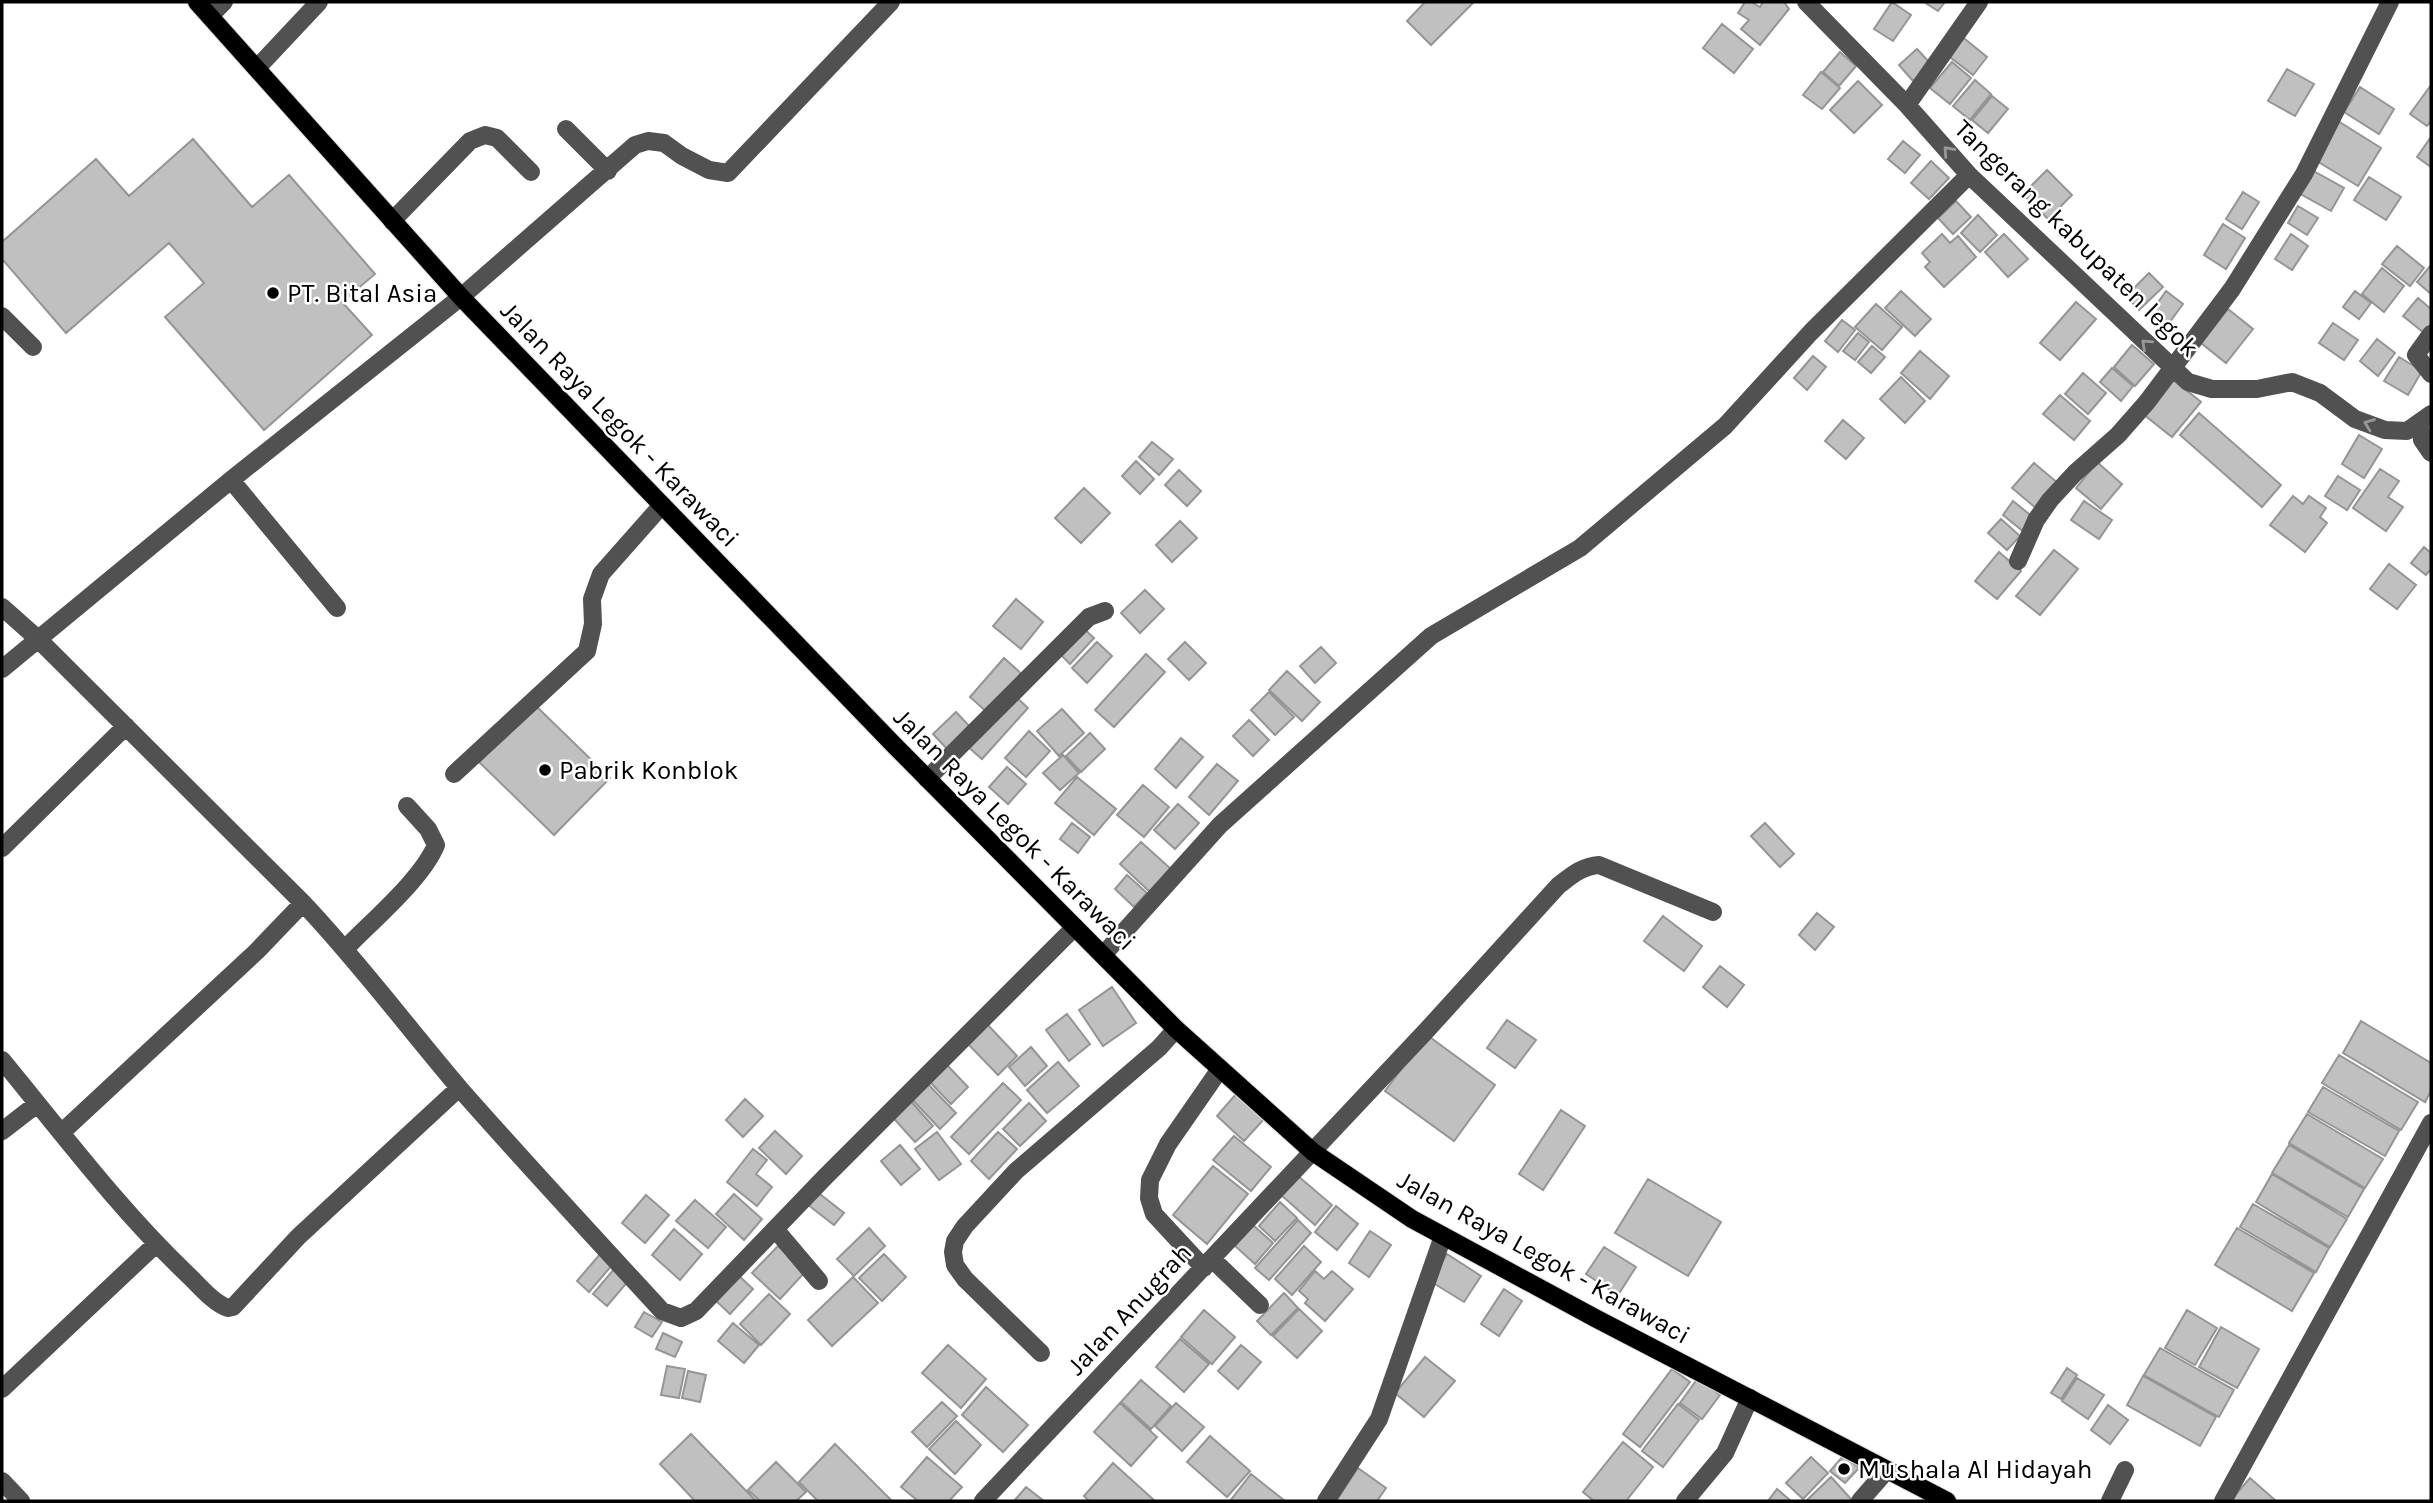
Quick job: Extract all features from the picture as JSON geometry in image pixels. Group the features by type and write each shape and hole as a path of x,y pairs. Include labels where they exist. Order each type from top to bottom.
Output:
{"main road":[{"name":"Jalan Raya Legok - Karawaci","path":"197,2 461,297 662,505 1175,1029 1313,1152 1412,1219 1947,1501"}],"street":[{"path":"210,16 224,2"},
{"path":"257,68 319,2"},
{"path":"2,669 231,480 461,297 635,145 648,141 664,143 709,170 728,173 891,2"},
{"name":"Tangerang kabupaten legok","path":"1806,2 1907,105 1969,174 2188,382 2200,387 2257,389 2292,382 2320,393 2355,419 2385,430 2407,431 2426,418"},
{"path":"1907,105 1979,2"},
{"path":"2018,561 2036,520 2050,500 2118,435 2147,402 2232,289 2291,197 2390,2"},
{"path":"566,129 608,171"},
{"path":"392,220 470,141 485,135 497,138 531,172"},
{"path":"1103,955 1220,825 1431,636 1580,548 1724,426 1811,332 1969,174"},
{"path":"2,316 33,347"},
{"path":"2431,334 2416,355 2431,373"},
{"path":"2426,418 2422,440 2431,453"},
{"path":"231,480 337,608"},
{"path":"454,774 587,650 593,624 593,599 601,574 662,505"},
{"path":"2,607 126,726 346,948 459,1088 662,1311 681,1318 696,1311 1076,927"},
{"path":"928,779 1052,652 1089,617 1105,611"},
{"path":"2,848 126,726"},
{"path":"346,948 414,878 432,855 436,845 428,829 407,806"},
{"name":"Jalan Anugrah","path":"983,1501 1313,1152 1558,886 1578,871 1599,865 1713,912"},
{"path":"61,1133 257,951 303,903"},
{"path":"1041,1353 965,1279 955,1265 953,1252 956,1241 965,1226 1016,1171 1159,1048 1175,1029"},
{"path":"2,1060 156,1244 223,1307 228,1308 233,1307 298,1237 459,1088"},
{"path":"1220,1069 1168,1144 1150,1180 1149,1198 1154,1214 1260,1306"},
{"path":"2,1131 37,1104"},
{"path":"2223,1501 2431,1124"},
{"path":"775,1229 819,1281"},
{"path":"1326,1501 1380,1419 1443,1236"},
{"path":"2,1389 156,1244"},
{"path":"1685,1501 1725,1453 1750,1398"},
{"path":"1860,1501 1887,1470"},
{"path":"2110,1501 2125,1470"},
{"path":"2,1480 21,1501"}],"building":[{"path":"1425,2 1474,2 1431,45 1407,21"},
{"path":"1745,2 1760,7 1763,2 1784,2 1789,9 1760,45 1741,29 1749,20 1738,13"},
{"path":"1892,2 1911,15 1893,41 1874,29"},
{"path":"1924,2 1945,2 1938,11"},
{"path":"1722,24 1753,49 1734,73 1703,48"},
{"path":"1960,35 1987,57 1973,75 1946,54"},
{"path":"1917,49 1931,64 1913,81 1899,65"},
{"path":"1840,52 1856,66 1839,86 1823,72"},
{"path":"1952,62 1971,78 1950,104 1930,88"},
{"path":"2287,69 2314,84 2295,116 2268,101"},
{"path":"1821,72 1840,88 1822,109 1803,95"},
{"path":"1975,80 1991,94 1970,120 1953,106"},
{"path":"1858,81 1882,105 1854,133 1830,110"},
{"path":"2431,85 2431,121 2427,126 2410,114"},
{"path":"2360,87 2394,109 2379,134 2344,112"},
{"path":"1992,96 2008,109 1988,133 1972,120"},
{"path":"2338,121 2381,148 2358,186 2315,160"},
{"path":"2431,137 2431,167 2417,157"},
{"name":"PT. Bital Asia","path":"193,139 252,207 289,175 375,274 342,302 372,335 264,430 165,317 204,283 169,243 66,333 2,259 2,242 96,159 129,196"},
{"path":"1903,141 1920,155 1905,173 1888,159"},
{"path":"1931,161 1949,178 1929,199 1911,183"},
{"path":"2310,169 2344,188 2331,211 2297,192"},
{"path":"2047,170 2072,195 2048,219 2023,194"},
{"path":"2369,177 2401,197 2386,220 2354,200"},
{"path":"2243,192 2259,202 2242,229 2226,219"},
{"path":"1956,201 1971,217 1953,234 1938,218"},
{"path":"2298,206 2318,218 2307,235 2288,223"},
{"path":"1978,215 1997,235 1980,252 1961,233"},
{"path":"2223,224 2245,238 2226,269 2204,255"},
{"path":"1942,234 1950,243 1958,236 1976,257 1944,287 1925,267 1930,262 1922,253"},
{"path":"2004,234 2028,259 2008,277 1985,252"},
{"path":"2291,234 2308,246 2292,270 2275,259"},
{"path":"2397,246 2424,268 2410,286 2382,264"},
{"path":"2431,265 2431,294 2417,282"},
{"path":"2382,268 2404,286 2384,312 2362,294"},
{"path":"2149,273 2163,287 2139,310 2126,296"},
{"path":"1901,291 1931,319 1915,336 1885,308"},
{"path":"2166,291 2183,304 2169,323 2152,311"},
{"path":"2355,291 2371,303 2359,319 2343,307"},
{"path":"2418,298 2431,309 2431,332 2428,336 2403,316"},
{"path":"2076,302 2096,319 2060,360 2040,343"},
{"path":"1876,304 1902,327 1882,350 1855,327"},
{"path":"2228,309 2253,329 2226,363 2201,343"},
{"path":"1842,320 1855,330 1838,352 1825,341"},
{"path":"2333,323 2358,340 2344,360 2319,343"},
{"path":"1858,333 1869,342 1855,360 1843,351"},
{"path":"2377,339 2395,353 2378,376 2360,361"},
{"path":"2132,345 2154,364 2135,386 2114,367"},
{"path":"1872,346 1885,357 1871,373 1858,362"},
{"path":"1920,351 1949,376 1930,399 1901,373"},
{"path":"1813,356 1826,367 1807,390 1794,378"},
{"path":"2399,357 2422,371 2408,395 2384,381"},
{"path":"2112,368 2133,386 2121,401 2100,382"},
{"path":"2083,373 2106,393 2088,414 2065,394"},
{"path":"1901,377 1925,401 1905,423 1880,399"},
{"path":"2171,378 2201,402 2172,437 2143,414"},
{"path":"2060,395 2090,421 2074,440 2043,414"},
{"path":"2199,413 2281,485 2262,507 2180,435"},
{"path":"1843,420 1864,438 1846,459 1825,441"},
{"path":"2359,435 2382,449 2364,478 2342,464"},
{"path":"1152,442 1173,459 1159,475 1139,457"},
{"path":"1136,461 1154,479 1140,494 1122,476"},
{"path":"2097,462 2122,484 2101,509 2076,488"},
{"path":"2034,463 2059,484 2037,509 2012,488"},
{"path":"2380,469 2399,481 2388,497 2403,507 2386,531 2353,508"},
{"path":"1179,470 1201,491 1187,506 1165,485"},
{"path":"2338,476 2360,490 2347,510 2325,496"},
{"path":"1084,488 1110,513 1081,543 1055,518"},
{"path":"2293,496 2303,504 2309,496 2326,508 2320,517 2327,523 2305,552 2270,525"},
{"path":"2013,501 2034,518 2024,532 2003,515"},
{"path":"2084,501 2112,520 2099,539 2071,520"},
{"path":"2001,519 2020,536 2007,550 1988,533"},
{"path":"1180,521 1197,538 1172,562 1156,545"},
{"path":"2424,547 2431,553 2431,569 2426,575 2411,563"},
{"path":"2054,550 2078,569 2040,615 2016,596"},
{"path":"1999,552 2021,571 1997,599 1975,581"},
{"path":"2389,564 2416,585 2397,609 2370,589"},
{"path":"1145,590 1164,609 1140,633 1121,613"},
{"path":"1016,599 1043,622 1021,649 993,626"},
{"path":"1081,626 1094,638 1070,664 1058,652"},
{"path":"1097,642 1112,656 1087,683 1072,668"},
{"path":"1185,642 1206,663 1189,680 1168,659"},
{"path":"1321,647 1336,663 1315,683 1300,666"},
{"path":"1146,654 1165,672 1114,727 1095,710"},
{"path":"1004,658 1024,676 989,714 970,697"},
{"path":"1287,671 1320,702 1302,721 1269,690"},
{"path":"1269,692 1294,717 1275,735 1251,710"},
{"path":"1014,695 1028,708 982,759 967,746"},
{"name":"Pabrik Konblok","path":"535,705 610,778 554,835 479,762"},
{"path":"1062,709 1084,733 1059,756 1037,731"},
{"path":"956,712 972,729 949,751 933,734"},
{"path":"1249,720 1269,740 1253,756 1233,736"},
{"path":"1029,731 1050,751 1026,777 1005,758"},
{"path":"1090,733 1105,749 1081,772 1066,756"},
{"path":"1181,738 1203,757 1176,788 1155,769"},
{"path":"1063,755 1079,773 1060,790 1043,773"},
{"path":"1217,764 1238,781 1209,815 1189,797"},
{"path":"1007,767 1026,784 1008,804 989,787"},
{"path":"1077,777 1116,809 1094,835 1055,803"},
{"path":"1143,785 1169,807 1144,837 1117,815"},
{"path":"1178,804 1199,823 1175,849 1154,830"},
{"path":"1072,823 1090,837 1078,853 1060,839"},
{"path":"1765,823 1794,854 1780,867 1751,836"},
{"path":"1141,842 1171,869 1150,892 1120,864"},
{"path":"1127,875 1147,893 1134,907 1115,889"},
{"path":"1817,913 1834,927 1815,950 1799,935"},
{"path":"1663,916 1702,946 1684,971 1644,941"},
{"path":"1720,966 1744,985 1727,1007 1703,987"},
{"path":"1112,987 1136,1023 1103,1046 1079,1010"},
{"path":"1067,1014 1090,1044 1069,1061 1046,1030"},
{"path":"1507,1020 1536,1040 1515,1068 1487,1048"},
{"path":"2361,1021 2431,1063 2431,1091 2425,1102 2343,1053"},
{"path":"987,1024 1017,1056 998,1075 968,1044"},
{"path":"1427,1035 1495,1085 1454,1141 1385,1091"},
{"path":"1031,1047 1047,1066 1025,1086 1009,1067"},
{"path":"2339,1055 2418,1102 2401,1130 2322,1083"},
{"path":"1058,1062 1079,1086 1047,1113 1027,1090"},
{"path":"946,1064 968,1087 951,1104 928,1080"},
{"path":"923,1079 956,1113 940,1129 908,1095"},
{"path":"1003,1083 1021,1100 969,1154 951,1137"},
{"path":"2323,1087 2399,1131 2385,1156 2308,1112"},
{"path":"1237,1093 1265,1118 1244,1141 1217,1116"},
{"path":"907,1097 933,1126 915,1142 889,1113"},
{"path":"745,1099 763,1116 743,1137 726,1120"},
{"path":"1029,1103 1046,1121 1020,1146 1003,1129"},
{"path":"1561,1110 1585,1126 1543,1190 1519,1174"},
{"path":"2307,1114 2383,1159 2365,1188 2289,1143"},
{"path":"775,1131 802,1156 786,1174 759,1148"},
{"path":"937,1132 961,1164 939,1180 915,1149"},
{"path":"998,1132 1017,1149 989,1179 971,1161"},
{"path":"1234,1136 1271,1167 1251,1191 1213,1160"},
{"path":"900,1145 920,1169 901,1185 881,1161"},
{"path":"2289,1145 2364,1189 2348,1217 2272,1173"},
{"path":"753,1149 767,1160 756,1174 772,1187 757,1206 727,1182"},
{"path":"1213,1166 1248,1194 1207,1244 1173,1215"},
{"path":"2272,1174 2347,1219 2330,1247 2256,1202"},
{"path":"1298,1176 1332,1205 1315,1225 1281,1195"},
{"path":"1648,1179 1721,1222 1688,1276 1615,1233"},
{"path":"816,1191 844,1213 834,1225 807,1204"},
{"path":"734,1194 762,1219 744,1240 716,1214"},
{"path":"646,1195 669,1215 645,1243 622,1223"},
{"path":"695,1200 726,1227 708,1248 676,1221"},
{"path":"1280,1202 1297,1218 1275,1241 1259,1226"},
{"path":"2253,1204 2329,1248 2316,1272 2240,1227"},
{"path":"1336,1206 1358,1224 1337,1250 1315,1232"},
{"path":"1298,1220 1311,1233 1269,1280 1255,1268"},
{"path":"1253,1225 1273,1243 1255,1264 1235,1246"},
{"path":"869,1228 885,1246 854,1276 837,1259"},
{"path":"2237,1228 2314,1273 2292,1311 2215,1265"},
{"path":"674,1229 702,1254 680,1280 652,1255"},
{"path":"1370,1231 1391,1245 1369,1277 1349,1263"},
{"path":"778,1246 805,1272 780,1299 752,1273"},
{"path":"1304,1246 1321,1262 1292,1295 1275,1279"},
{"path":"1604,1247 1636,1267 1618,1295 1586,1274"},
{"path":"601,1253 613,1264 589,1292 577,1281"},
{"path":"884,1254 906,1277 882,1301 859,1278"},
{"path":"1447,1254 1481,1276 1464,1302 1430,1281"},
{"path":"615,1268 629,1280 607,1306 593,1294"},
{"path":"1315,1271 1324,1279 1332,1271 1353,1289 1325,1321 1305,1303 1308,1299 1299,1291"},
{"path":"737,1274 753,1289 730,1314 713,1298"},
{"path":"853,1277 878,1303 832,1346 808,1320"},
{"path":"1504,1289 1522,1301 1499,1336 1481,1324"},
{"path":"1284,1293 1298,1308 1271,1335 1257,1321"},
{"path":"769,1294 790,1314 761,1345 740,1324"},
{"path":"1299,1309 1322,1331 1297,1358 1273,1336"},
{"path":"1204,1310 1235,1337 1212,1364 1181,1337"},
{"path":"2187,1310 2217,1328 2195,1365 2165,1348"},
{"path":"644,1312 662,1322 652,1337 635,1327"},
{"path":"733,1323 759,1345 744,1363 718,1341"},
{"path":"2221,1327 2259,1349 2237,1388 2199,1367"},
{"path":"663,1333 682,1342 675,1357 656,1349"},
{"path":"1180,1339 1209,1364 1184,1392 1156,1367"},
{"path":"948,1345 986,1379 961,1408 922,1373"},
{"path":"1241,1345 1261,1362 1238,1389 1218,1371"},
{"path":"2160,1348 2234,1390 2219,1417 2144,1375"},
{"path":"1425,1357 1455,1381 1424,1417 1395,1393"},
{"path":"667,1366 685,1369 679,1398 661,1395"},
{"path":"2067,1368 2077,1375 2061,1399 2051,1393"},
{"path":"1672,1369 1690,1382 1640,1447 1623,1434"},
{"path":"688,1371 706,1375 700,1402 682,1398"},
{"path":"2143,1376 2216,1417 2200,1446 2127,1405"},
{"path":"1698,1378 1720,1395 1702,1419 1680,1403"},
{"path":"2077,1378 2104,1395 2088,1419 2062,1401"},
{"path":"1141,1380 1171,1406 1151,1429 1121,1402"},
{"path":"986,1387 1028,1425 1003,1452 962,1415"},
{"path":"942,1402 957,1416 927,1447 912,1432"},
{"path":"1120,1403 1157,1437 1131,1466 1094,1432"},
{"path":"1176,1403 1204,1427 1182,1451 1155,1426"},
{"path":"1678,1404 1699,1420 1663,1467 1642,1451"},
{"path":"2108,1405 2128,1420 2110,1444 2091,1430"},
{"path":"956,1421 981,1445 955,1474 929,1449"},
{"path":"691,1434 756,1501 695,1501 660,1464"},
{"path":"1210,1436 1250,1471 1227,1497 1187,1462"},
{"path":"1623,1442 1653,1467 1626,1501 1594,1501 1583,1492"},
{"path":"835,1444 892,1501 818,1501 799,1482"},
{"name":"Mushala Al Hidayah","path":"1844,1455 1859,1468 1845,1483 1830,1471"},
{"path":"927,1457 962,1487 949,1501 918,1501 901,1487"},
{"path":"1811,1457 1828,1473 1803,1499 1786,1483"},
{"path":"776,1462 806,1492 796,1501 760,1501 748,1490"},
{"path":"1113,1463 1155,1501 1089,1501 1084,1496"},
{"path":"1358,1468 1386,1488 1377,1501 1336,1501"},
{"path":"1251,1474 1285,1501 1230,1501"},
{"path":"1831,1477 1851,1499 1849,1501 1806,1501"},
{"path":"2250,1478 2276,1501 2230,1501"},
{"path":"1026,1487 1044,1501 1014,1501"},
{"path":"1777,1489 1791,1501 1768,1501"}],"place":[{"name":"PT. Bital Asia","path":"273,293"},
{"name":"Pabrik Konblok","path":"545,770"},
{"name":"Mushala Al Hidayah","path":"1844,1469"}]}
